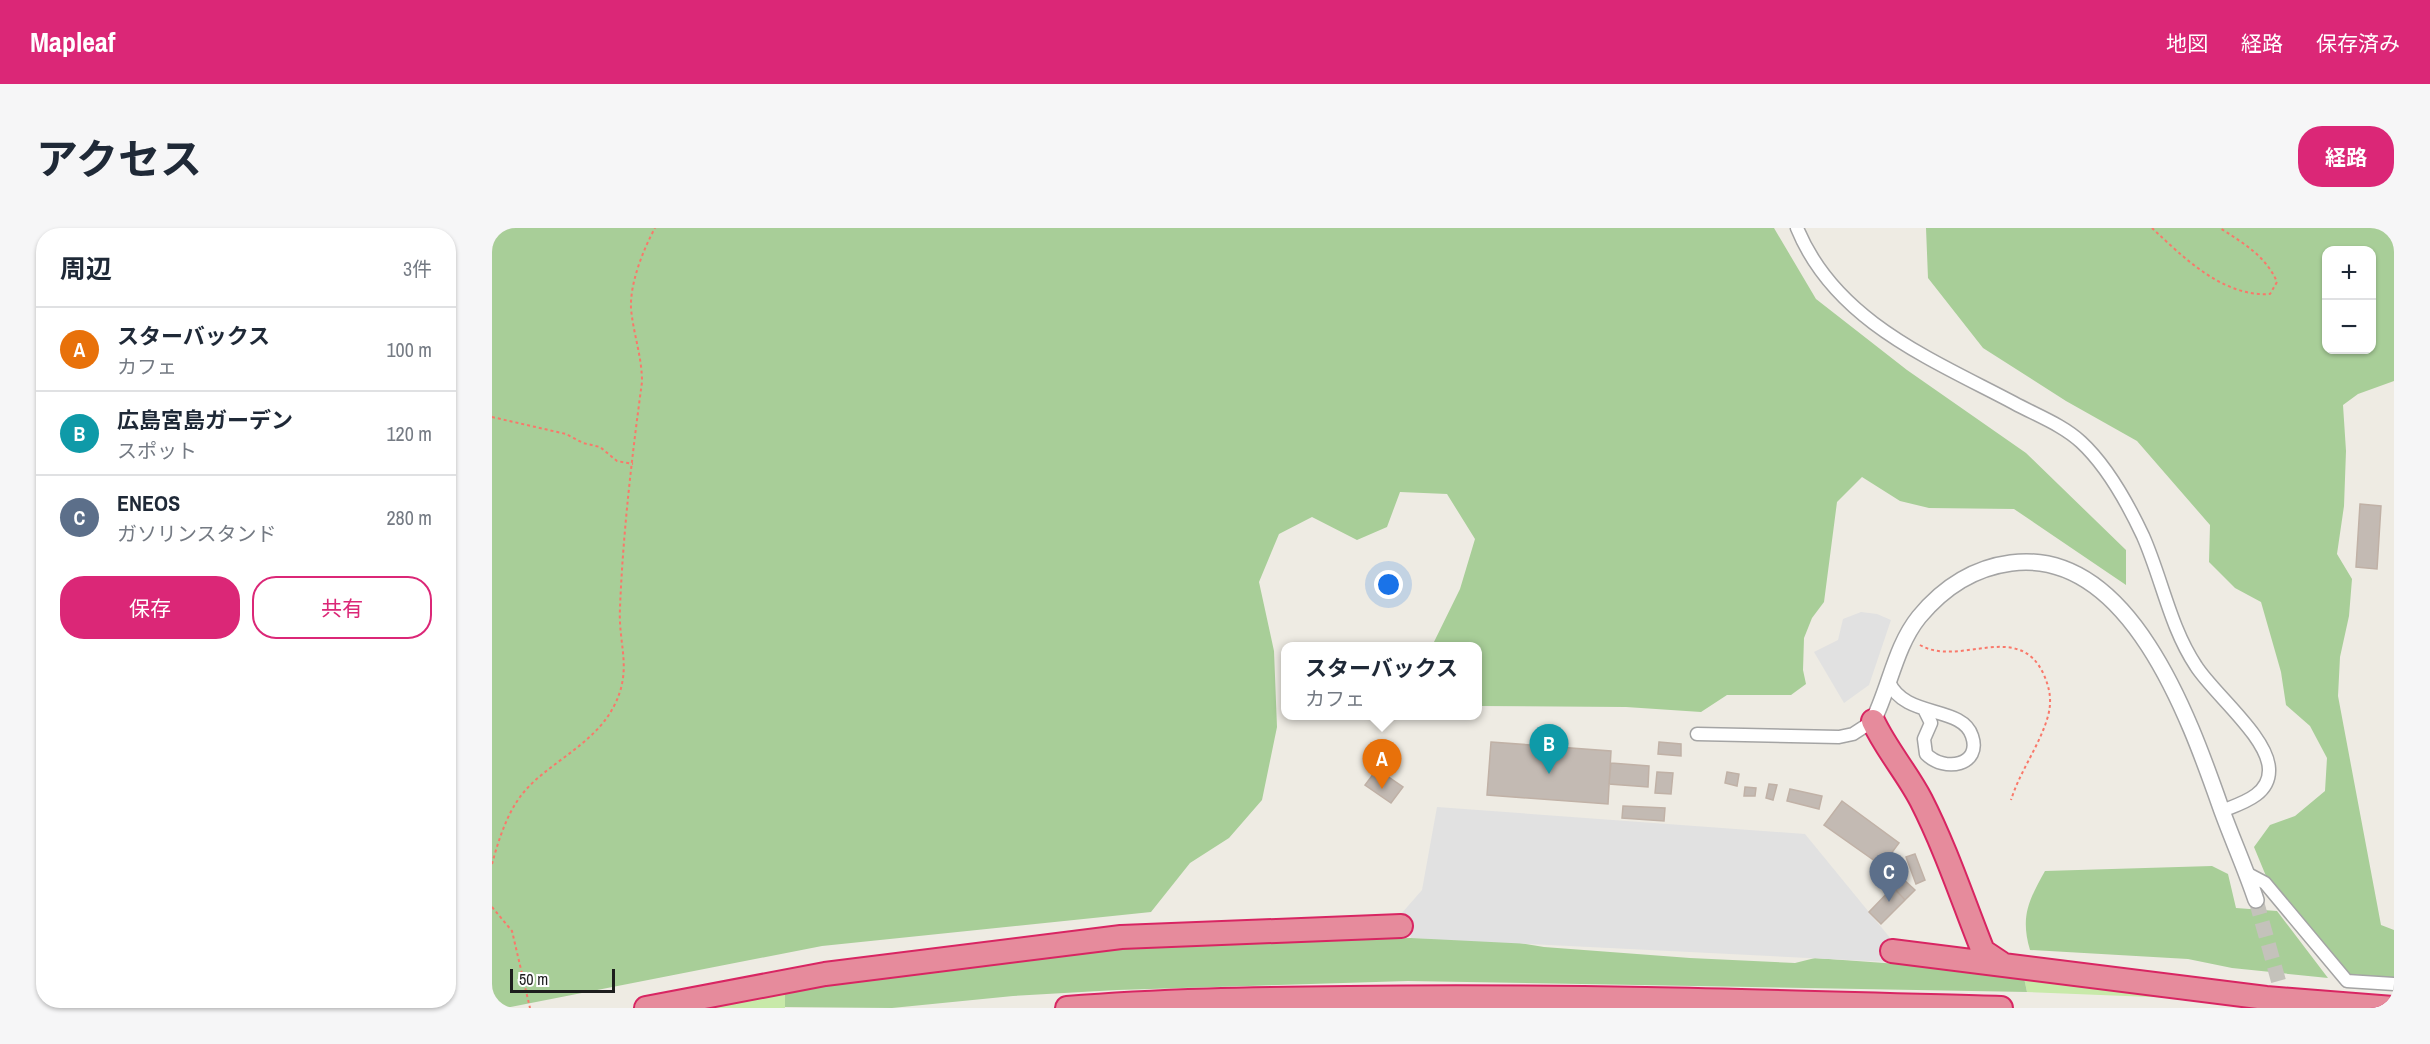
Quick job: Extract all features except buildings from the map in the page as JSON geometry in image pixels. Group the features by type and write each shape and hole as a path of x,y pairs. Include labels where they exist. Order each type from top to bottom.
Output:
{"highway":[{"path":"1873,721 1881,745 1918,812 1962,933 1956,950 1941,958"},
{"path":"1873,721 1930,818 1983,951 2001,963"},
{"path":"646,1008 825,974 1098,939 1253,930 1401,926"},
{"path":"1892,951 2265,998 2394,1008"},
{"path":"1067,1008 1256,999 1468,996 1664,998 2001,1008"}],"street":[{"path":"1797,228 1822,272 1841,296 1867,319 1925,356 2057,426 2079,440 2098,459 2143,537 2172,617 2196,667 2252,732 2266,755 2269,769 2263,789 2255,796 2222,810"},
{"path":"1697,734 1839,737 1853,734 1873,721 1906,638 1918,618 1941,594 1973,573 1998,565 2023,561 2047,564 2072,573 2099,589 2124,614 2147,646 2182,704 2256,900"},
{"path":"1889,682 1899,698 1923,709 1958,720 1967,727 1973,737 1973,746 1963,762 1953,766 1942,765 1926,754 1924,739 1931,723 1923,709"},
{"path":"2248,874 2265,883 2347,981 2394,984"}],"path":[{"path":"492,864 499,838 520,796 572,753 606,719 624,680 625,655 619,610 627,512 642,382 642,360 631,307 637,274 655,228"},
{"path":"2152,228 2189,263 2217,280 2257,295 2270,294 2277,282 2272,271 2252,249 2220,228"},
{"path":"492,417 567,434 583,443 600,447 617,461 633,464"},
{"path":"1906,638 1935,652 2000,647 2017,649 2031,655 2041,669 2051,700 2048,717 2019,775 2011,800"},
{"path":"492,907 512,931 530,1008"}],"green space":[{"path":"492,228 1774,228 1816,299 1907,370 2026,453 2126,550 2126,585 2014,509 1929,508 1900,501 1862,477 1837,502 1824,602 1812,618 1804,638 1803,670 1806,684 1791,695 1727,695 1701,712 1626,707 1482,706 1482,642 1434,642 1460,589 1475,539 1447,494 1400,492 1387,527 1357,540 1312,517 1279,534 1259,582 1274,651 1277,727 1262,800 1229,838 1190,863 1151,912 822,946 505,1008 492,1008"},
{"path":"1926,228 2394,228 2394,381 2358,394 2343,405 2346,451 2344,506 2337,554 2352,579 2349,616 2340,657 2338,696 2381,925 2394,930 2394,978 2349,974 2266,876 2254,847 2270,825 2295,816 2325,791 2327,758 2310,726 2286,705 2281,672 2261,602 2235,588 2209,562 2210,525 2137,441 2066,401 1983,348 1928,278"},
{"path":"2212,866 2228,874 2236,908 2277,911 2328,978 2232,968 2188,959 2030,950 2026,918 2034,891 2045,871"},
{"path":"1496,939 1544,947 1690,958 1795,963 1815,958 2023,973 2027,992 1408,981 1117,990 1013,996 892,1008 785,1007 785,991 856,977 1188,941"},
{"path":"2023,973 2225,1000 2027,992"},
{"path":"785,991 785,1008 697,1008"}],"shaded area":[{"path":"1861,612 1877,614 1891,620 1869,685 1844,703 1814,652 1838,640 1843,619"},
{"path":"1437,807 1805,834 1891,939 1889,962 1411,938 1401,914 1422,890"}],"tunnel":[{"path":"2256,900 2286,1008"}],"place":[{"name":"広島宮島ガーデン","path":"1549,774"},
{"name":"スターバックス","path":"1382,789"},
{"name":"ENEOS","path":"1889,902"}]}
